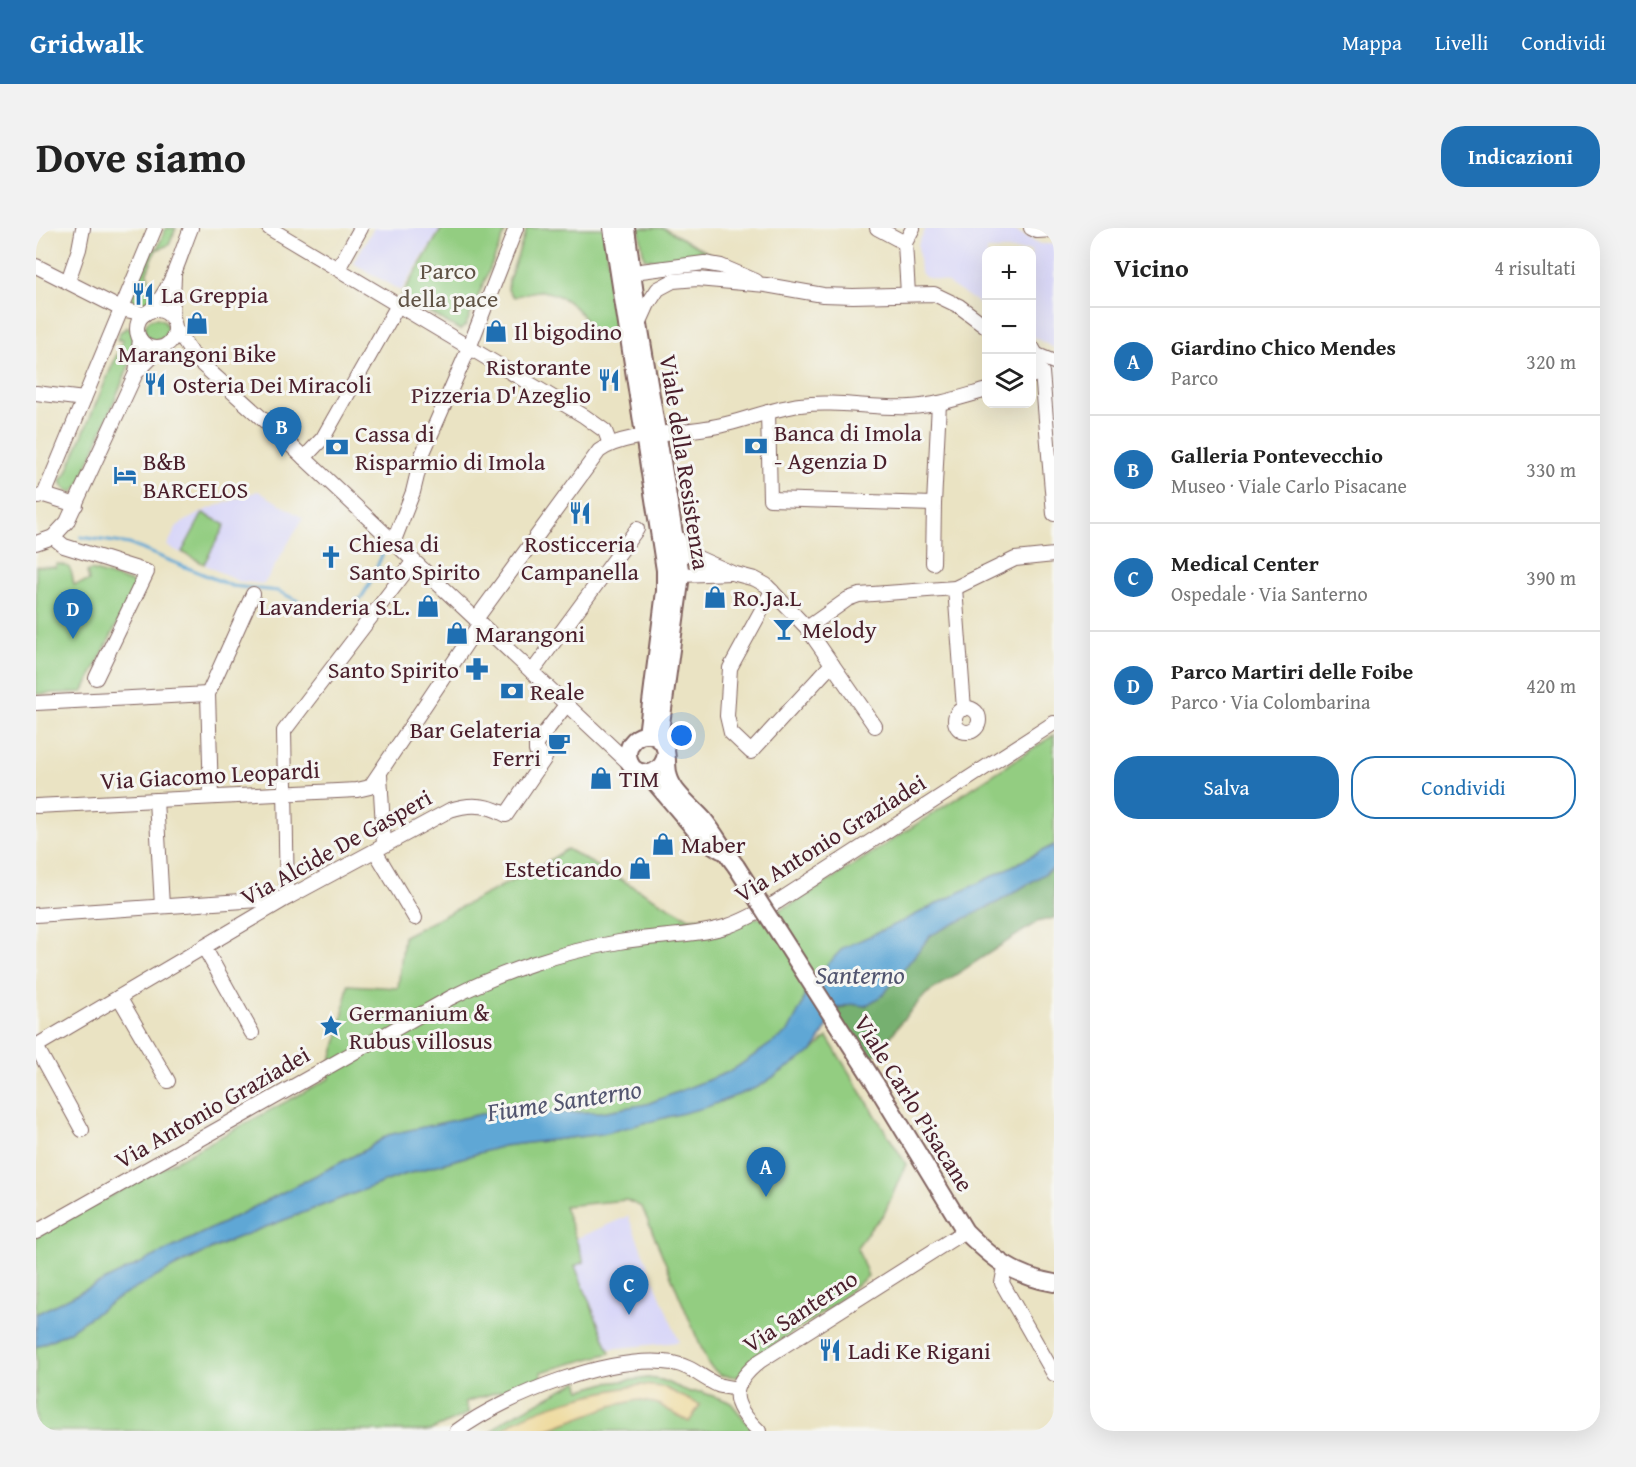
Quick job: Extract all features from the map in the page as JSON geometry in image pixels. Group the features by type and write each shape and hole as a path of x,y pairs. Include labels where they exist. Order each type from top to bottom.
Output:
{"main road":[{"name":"Viale della Resistenza","path":"612,228 631,278 639,324 651,436 673,529 675,570 651,742"},
{"name":"Viale della Resistenza","path":"626,228 651,436 675,570"},
{"path":"651,742 662,766 653,772 640,771 628,757 628,751 651,742"},
{"name":"Viale Carlo Pisacane","path":"651,742 669,778 683,798 703,819 736,866 875,1083 965,1232 1005,1267 1038,1280 1054,1283"},
{"name":"Viale Carlo Pisacane","path":"640,771 704,838 724,852"},
{"path":"677,808 694,822 703,819"}],"street":[{"path":"68,281 79,249 83,228"},
{"path":"76,505 40,497 84,399 155,228"},
{"path":"36,543 53,537 68,522 136,373 141,317 157,304 174,275 191,228"},
{"path":"269,228 584,416 605,431 610,444 710,428 800,405 830,403 872,407 911,407 939,404 982,391"},
{"path":"338,269 361,228"},
{"path":"393,543 413,492 422,455 469,348 516,228"},
{"path":"877,228 905,243"},
{"path":"908,294 905,243 913,228"},
{"path":"1031,228 1037,231 1054,230"},
{"path":"631,278 704,263 721,266 766,285"},
{"path":"36,266 68,281 119,314 148,347 164,347"},
{"path":"136,373 175,336 174,275"},
{"path":"639,324 658,289 673,281 697,279 766,285 823,295 853,297 934,294 943,297 982,324"},
{"path":"304,459 323,438 398,305"},
{"path":"119,314 161,310 174,323"},
{"name":"Viale Carlo Pisacane","path":"174,323 196,359 595,732 640,771"},
{"name":"Viale Carlo Pisacane","path":"164,347 196,359"},
{"path":"1036,352 1054,362"},
{"path":"1035,354 1040,373 1054,513"},
{"path":"36,393 84,399"},
{"path":"933,563 939,404"},
{"path":"768,412 770,499 934,504"},
{"name":"Via Giacomo Leopardi","path":"36,806 357,790 370,787 380,775 478,621 599,451 610,444"},
{"path":"532,672 637,529"},
{"path":"673,529 687,553 732,573 755,579 772,591 807,628 875,726"},
{"path":"53,537 64,546 147,572 96,678"},
{"path":"807,628 848,599 860,595 955,588 1015,559 1054,555"},
{"path":"36,915 287,898 284,731 413,562"},
{"path":"675,570 709,563"},
{"path":"675,570 732,573"},
{"path":"955,588 964,709"},
{"path":"772,591 730,668 727,716 730,733 752,752 832,664"},
{"path":"211,796 208,694 253,594"},
{"path":"36,703 208,694"},
{"name":"Via Alcide De Gasperi","path":"82,1130 36,1046 287,898 450,810 466,805 496,809 506,815 544,758 536,751 536,744 566,705"},
{"name":"Via Antonio Graziadei","path":"36,1232 483,981 566,952 622,941 704,932 747,919 777,902 1054,723"},
{"name":"Viale Carlo Pisacane","path":"595,732 617,739 651,742"},
{"path":"380,775 380,847 415,918"},
{"path":"156,800 162,906"},
{"path":"204,947 252,1033"},
{"path":"119,997 168,1081"},
{"name":"Via Santerno","path":"457,1431 490,1411 549,1383 617,1365 670,1363 689,1367 720,1386 736,1389 747,1371 760,1361 965,1232"},
{"path":"1005,1267 1002,1283 1052,1365"},
{"path":"736,1389 737,1400 742,1412 759,1431"}],"shaded area":[{"path":"374,228 441,228 401,291 353,263"},
{"path":"926,228 1010,228 1040,244 1054,244 1054,348 1036,338 1036,246 982,246 982,305 946,282 925,277 920,271 918,244"},
{"path":"258,491 303,518 264,584 238,581 167,546 177,526 203,511"},
{"path":"628,1216 679,1342 608,1349 575,1266 575,1239"}],"green space":[{"path":"166,228 176,228 169,245 156,250 147,272 153,289 152,296 150,300 139,304 130,300 151,249 158,247"},
{"name":"Parco della pace","path":"442,228 507,228 466,325 460,330 401,296"},
{"path":"527,228 603,228 621,339 601,339 593,336 580,313 559,296 539,291 514,297 508,290 509,280"},
{"path":"639,228 664,228 724,262 696,258 657,260 644,258"},
{"path":"152,318 160,318 167,325 167,333 160,340 152,340 145,333 145,325"},
{"path":"128,327 132,331 135,351 79,486 73,492 68,491 61,481 123,340 117,340 120,332"},
{"path":"203,513 225,525 204,564 182,552"},
{"path":"57,564 69,567 74,585 89,581 87,572 91,570 137,584 83,692 36,694 36,566 56,567"},
{"path":"1054,735 1054,845 903,921 843,948 807,986 802,1005 788,1032 731,1071 647,1104 602,1112 481,1114 388,1135 365,1150 223,1223 36,1314 36,1236 330,1078 328,1069 340,1031 348,985 398,988 404,936 541,866 567,849 689,918 761,918 798,901"},
{"path":"1054,868 1054,918 1037,922 926,994 901,1022 880,1052 865,1059 835,1011 851,1004 865,1006 883,995 931,935 1000,901"},
{"path":"827,1037 906,1164 884,1214 857,1247 868,1276 823,1312 765,1352 737,1377 720,1375 708,1364 642,1207 626,1200 564,1206 584,1262 575,1266 610,1353 541,1372 542,1378 465,1402 469,1413 429,1431 36,1431 36,1347 68,1332 153,1277 234,1239 400,1176 503,1146 602,1134 758,1087 813,1051"},
{"path":"648,1378 730,1402 754,1431 492,1431 506,1419 578,1381 581,1390 606,1383"}],"sand":[{"path":"641,1385 663,1387 700,1405 689,1422 658,1404 638,1400 611,1406 544,1431 501,1431 529,1414 548,1407 607,1391"}],"water":[{"name":"Santerno","path":"1054,845 1054,868 1000,901 931,935 883,995 865,1006 851,1004 838,1008 813,1051 758,1087 707,1107 602,1134 503,1146 400,1176 234,1239 185,1261 115,1300 68,1332 36,1347 36,1314 223,1223 365,1150 388,1135 481,1114 602,1112 647,1104 731,1071 788,1032 802,1005 807,986 843,948 903,921"}],"waterway":[{"path":"81,537 129,544 232,586 278,591 306,605 314,606 349,606 361,598 383,553"}],"place":[{"name":"La Greppia","path":"143,294"},
{"name":"Marangoni Bike","path":"197,323"},
{"name":"Il bigodino","path":"496,331"},
{"name":"Ristorante Pizzeria D'Azeglio","path":"609,380"},
{"name":"Osteria Dei Miracoli","path":"155,384"},
{"name":"Banca di Imola - Agenzia D","path":"756,446"},
{"name":"Cassa di Risparmio di Imola","path":"337,447"},
{"name":"Galleria Pontevecchio","path":"282,457"},
{"name":"B&B BARCELOS","path":"125,475"},
{"name":"Rosticceria Campanella","path":"580,513"},
{"name":"Chiesa di Santo Spirito","path":"331,557"},
{"name":"Ro.Ja.L","path":"715,597"},
{"name":"Lavanderia S.L.","path":"428,606"},
{"name":"Melody","path":"784,629"},
{"name":"Marangoni","path":"457,633"},
{"name":"Parco Martiri delle Foibe","path":"73,639"},
{"name":"Santo Spirito","path":"477,669"},
{"name":"Reale","path":"512,691"},
{"name":"Bar Gelateria Ferri","path":"559,743"},
{"name":"TIM","path":"601,778"},
{"name":"Maber","path":"663,844"},
{"name":"Esteticando","path":"640,868"},
{"name":"Germanium & Rubus villosus","path":"331,1026"},
{"name":"Giardino Chico Mendes","path":"766,1197"},
{"name":"Medical Center","path":"629,1315"},
{"name":"Ladi Ke Rigani","path":"830,1350"}],"water label":[{"name":"Fiume Santerno","path":"564,1100"}]}
